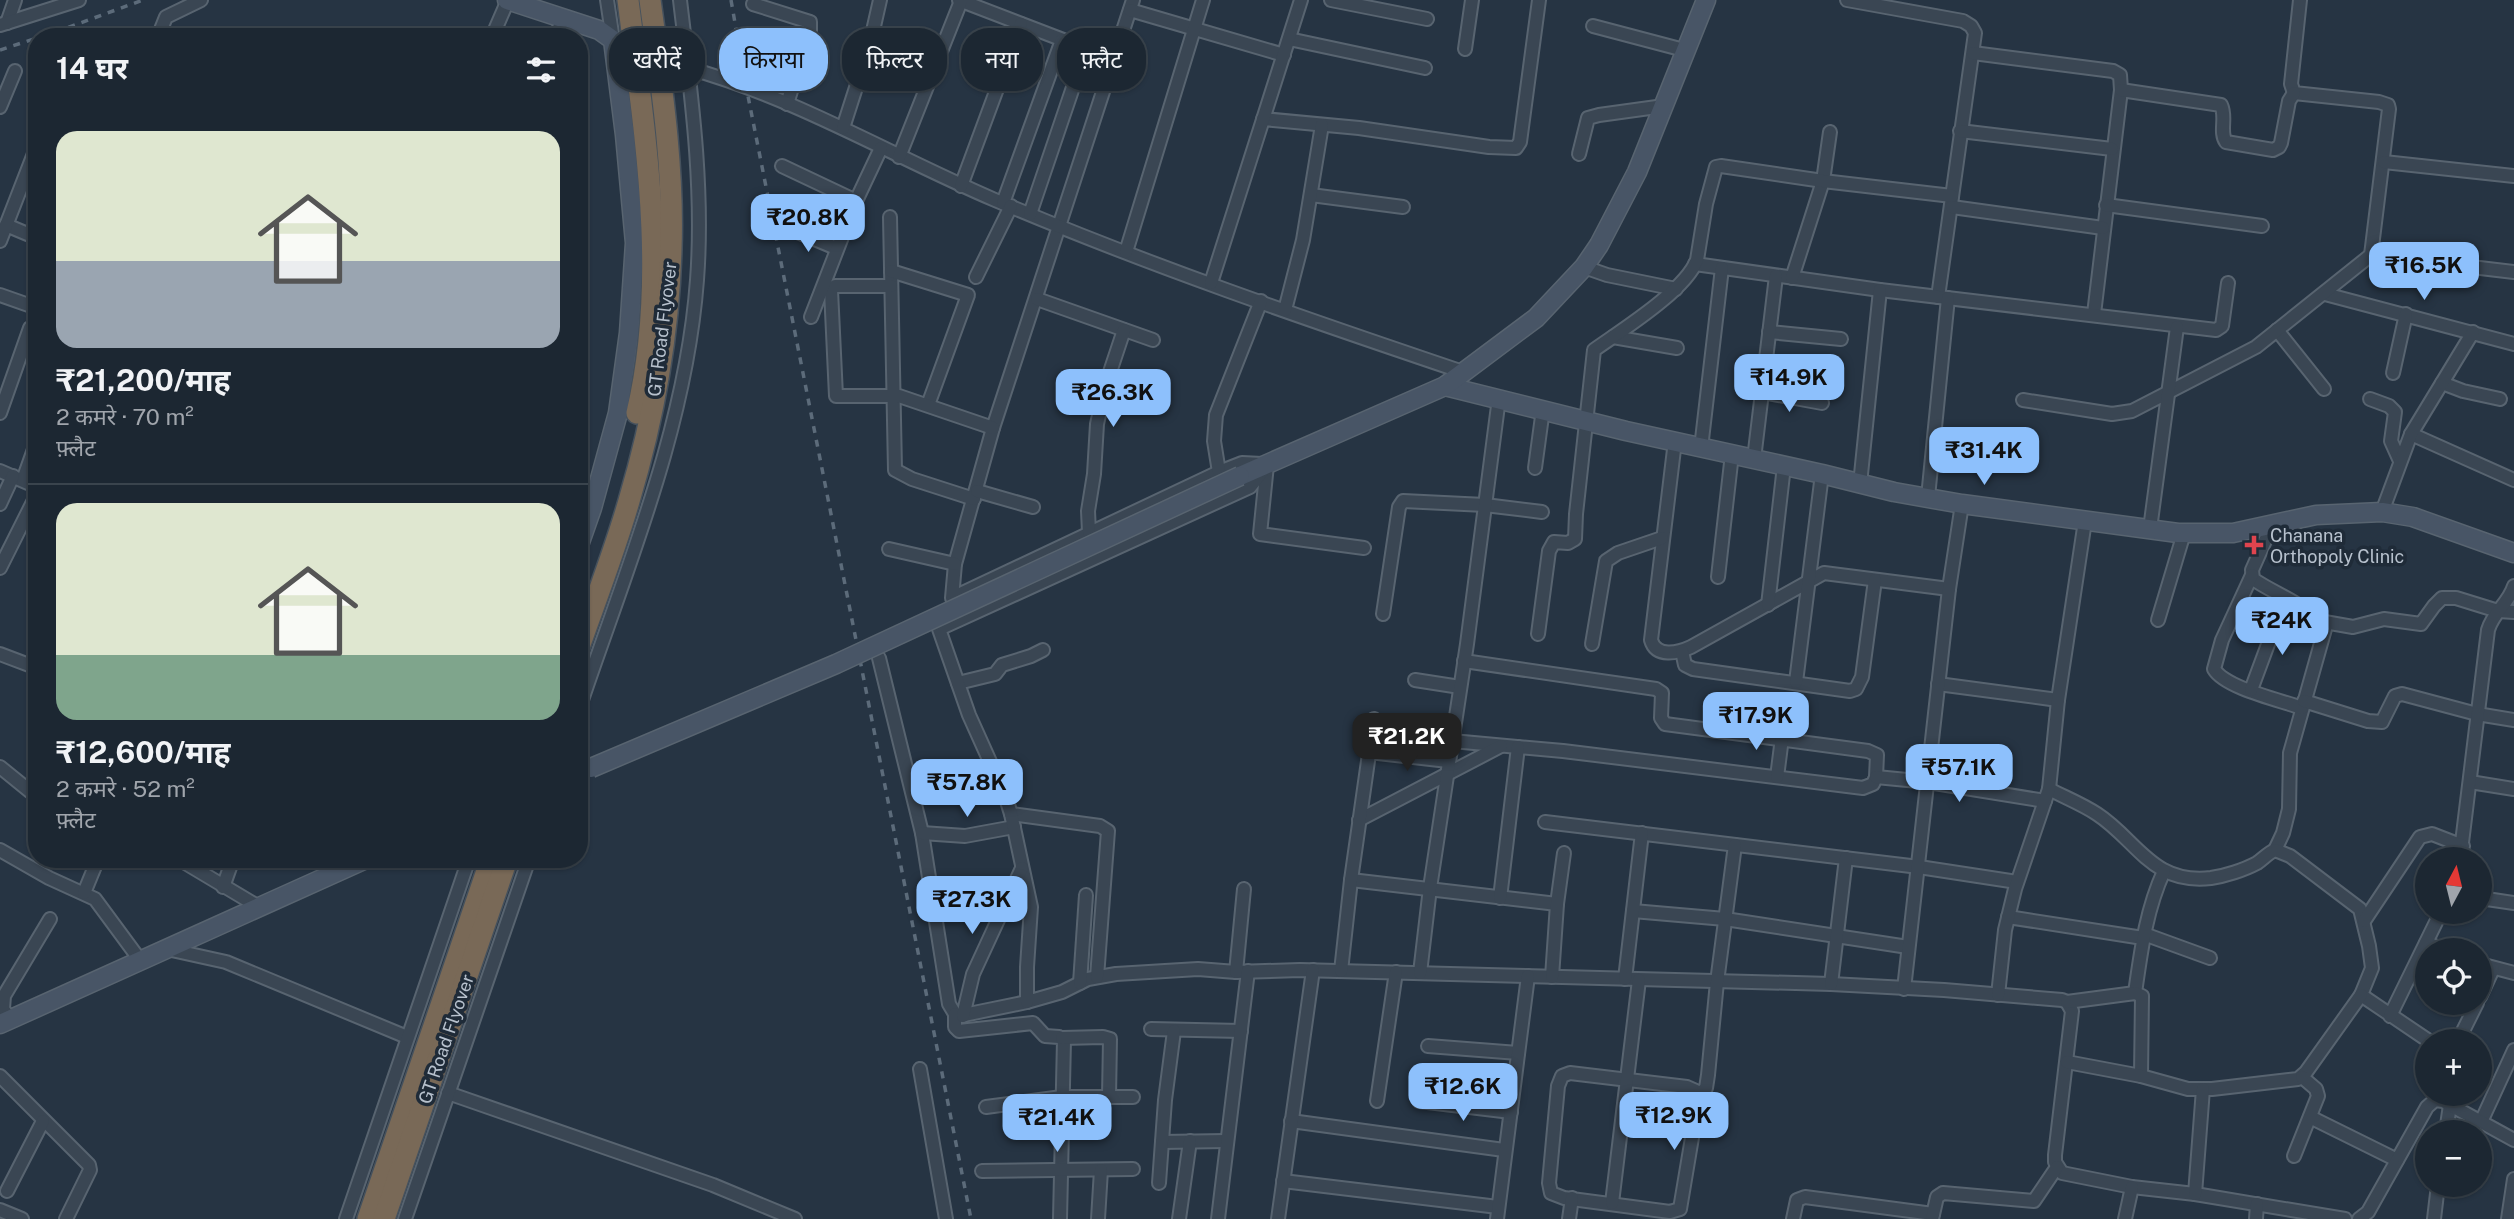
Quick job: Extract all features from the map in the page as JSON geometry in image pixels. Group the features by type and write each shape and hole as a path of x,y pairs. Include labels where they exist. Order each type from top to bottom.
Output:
{"highway":[{"name":"GT Road Flyover","path":"588,577 617,495 640,398 650,321 653,249 649,170 628,0"},
{"name":"GT Road Flyover","path":"588,621 629,501 654,402 666,326 671,249 669,171 650,0"},
{"name":"GT Road Flyover","path":"368,1219 488,868"},
{"name":"GT Road Flyover","path":"384,1219 504,868"}],"street":[{"path":"3,24 15,0"},
{"path":"3,24 58,4 79,0"},
{"path":"162,28 166,17 201,0"},
{"path":"496,28 508,0 599,30 609,37"},
{"path":"607,0 611,28"},
{"path":"680,0 683,28"},
{"path":"843,128 870,44 880,0"},
{"path":"899,157 960,0 1057,38"},
{"path":"993,13 998,0"},
{"path":"1126,252 1203,0"},
{"path":"1211,283 1301,0"},
{"path":"1331,0 1427,19"},
{"path":"1465,49 1472,0"},
{"path":"1264,119 1516,148 1520,142 1539,0"},
{"path":"588,769 836,664 1267,464 1445,386 1536,318 1584,267 1599,245 1637,172 1706,0"},
{"path":"1847,0 1968,23 1975,33 1952,202 1928,497"},
{"path":"2294,93 2291,84 2300,0"},
{"path":"753,4 810,22 810,30 787,104"},
{"path":"1123,28 1131,5 1193,29 1284,55"},
{"path":"559,28 563,19"},
{"path":"961,186 1021,24"},
{"path":"1593,26 1684,50"},
{"path":"1289,39 1425,68"},
{"path":"1973,54 2118,72 2122,80 2094,314"},
{"path":"976,277 1007,205 1057,55"},
{"path":"0,107 15,71"},
{"path":"705,73 731,80 843,128 961,186 1060,226 1285,310 1463,372"},
{"path":"2121,90 2221,105 2224,112 2223,136 2226,142 2273,150 2281,143 2289,101 2294,93"},
{"path":"588,519 618,413 629,333 635,243 619,91"},
{"path":"588,683 665,456 693,323 700,202 690,91"},
{"path":"1030,214 1072,91"},
{"path":"1103,91 993,428 955,564 951,585 952,598 1219,472 1242,463 1267,464"},
{"path":"2023,400 2112,414 2132,411 2242,355 2371,255 2390,113 2388,105 2294,93"},
{"path":"1578,153 1588,118 1664,106"},
{"path":"1285,310 1301,250 1322,125"},
{"path":"1960,131 2112,149"},
{"path":"1793,278 1823,181 1830,132"},
{"path":"811,317 836,248 881,148"},
{"path":"2384,162 2514,176"},
{"path":"782,166 856,201"},
{"path":"1538,634 1549,551 1555,542 1567,543 1576,535 1594,351 1676,289 1695,264 1706,204 1717,166 2103,228"},
{"path":"0,241 28,169"},
{"path":"1311,195 1403,207"},
{"path":"2106,205 2262,226"},
{"path":"890,217 896,471 975,495 1032,507"},
{"path":"6,225 28,234"},
{"path":"793,230 836,248"},
{"path":"2371,255 2514,272"},
{"path":"1695,264 1880,290 2216,330 2221,328 2228,283"},
{"path":"1584,267 1607,275 1676,289"},
{"path":"1701,448 1722,268"},
{"path":"891,271 968,295 928,405"},
{"path":"1754,459 1776,275"},
{"path":"891,286 835,286 831,290 836,396 893,395 993,428"},
{"path":"1860,484 1880,290"},
{"path":"2325,293 2514,344"},
{"path":"0,295 28,305"},
{"path":"1037,299 1153,341"},
{"path":"1219,472 1214,441 1216,415 1261,301"},
{"path":"2393,373 2406,314"},
{"path":"2150,529 2177,327"},
{"path":"1089,532 1087,511 1094,474 1097,424 1106,384 1124,330"},
{"path":"2277,330 2324,389"},
{"path":"1769,332 1840,339"},
{"path":"2382,512 2411,434 2473,332"},
{"path":"0,414 28,334"},
{"path":"1613,337 1677,348"},
{"path":"2442,383 2463,391 2500,399"},
{"path":"1445,386 1701,448 1962,504 2184,533 2224,534 2316,515 2382,512 2413,517 2514,553"},
{"path":"1762,392 1822,403"},
{"path":"1420,973 1499,398"},
{"path":"2370,399 2389,406 2396,412 2391,442 2400,461"},
{"path":"1535,468 1543,409"},
{"path":"2411,434 2514,480"},
{"path":"1675,441 1651,640 1654,649 1660,652 1682,651 1824,573 1949,589"},
{"path":"1718,577 1732,454"},
{"path":"0,504 28,459"},
{"path":"1267,464 1260,534 1364,548"},
{"path":"1027,1002 1031,907 1012,821 957,683 939,629 1250,486 1267,464"},
{"path":"1768,605 1784,466"},
{"path":"0,471 28,483"},
{"path":"1796,682 1822,474"},
{"path":"1384,614 1400,504 1407,500 1542,512"},
{"path":"1904,989 1949,589 1962,504"},
{"path":"0,568 28,512"},
{"path":"1998,995 2008,917 2047,795 2058,700 2085,521"},
{"path":"2272,525 2214,664 2216,673 2251,690 2377,722 2385,719 2392,700 2398,694 2477,714 2514,720"},
{"path":"2158,620 2184,533"},
{"path":"1592,645 1606,561 1618,553 1662,538"},
{"path":"889,549 955,564"},
{"path":"1876,777 2047,795 2096,813 2111,824 2141,855 2164,871 2212,878 2247,867 2275,850 2283,833 2289,809 2290,753 2325,634 2319,621 2253,579 2252,575"},
{"path":"1682,651 1685,665 1693,669 1850,691 1861,683 1875,580"},
{"path":"2364,921 2420,837 2432,834 2463,846 2490,624 2509,600 2514,586"},
{"path":"2319,621 2359,627 2378,620 2392,619 2417,624 2425,621 2438,601 2448,598 2498,611 2514,612"},
{"path":"2251,690 2280,612"},
{"path":"957,683 995,674 1002,665 1043,650"},
{"path":"0,654 28,665"},
{"path":"879,658 922,834 949,1004 959,1015"},
{"path":"1452,741 1863,788 1873,784 1876,777 1877,759 1874,753 1782,738 1665,724 1661,718 1662,693 1656,689 1464,661"},
{"path":"1415,680 1460,687"},
{"path":"1938,684 2058,700"},
{"path":"1341,971 1374,719"},
{"path":"1777,777 1782,738"},
{"path":"1359,820 1502,746"},
{"path":"1500,898 1518,747"},
{"path":"1369,752 1448,761"},
{"path":"0,767 28,790"},
{"path":"2470,782 2514,789"},
{"path":"922,834 965,836 1012,821 1100,826 1108,831 1097,977"},
{"path":"1545,822 1919,867 2017,882"},
{"path":"1625,979 1642,833"},
{"path":"1698,1095 1687,1087 1570,1073 1562,1076 1559,1080 1549,1190 1557,1196 1670,1212 1680,1209 1698,1095 1706,1088 1708,1075 1735,845"},
{"path":"0,850 28,866"},
{"path":"2067,1062 2141,1076 2181,1087 2203,1089 2301,1077 2361,995 2372,968 2360,909 2290,856 2275,850"},
{"path":"1552,977 1564,853"},
{"path":"1830,984 1846,858"},
{"path":"32,868 99,903 140,960"},
{"path":"84,893 94,868"},
{"path":"193,868 259,907"},
{"path":"223,887 230,868"},
{"path":"50,919 4,996 5,1022 259,907 336,868"},
{"path":"346,1219 465,868"},
{"path":"405,1219 526,868"},
{"path":"1021,868 973,974 955,1027 958,1031 1033,1023 1045,1036 1110,1039 1109,1097"},
{"path":"2135,993 2150,903 2164,871"},
{"path":"1351,880 1557,904"},
{"path":"1218,1219 1241,1031 1244,888"},
{"path":"1080,983 1086,895"},
{"path":"2492,900 2514,903"},
{"path":"1633,911 1725,919 1908,947"},
{"path":"2008,917 2144,936 2210,958"},
{"path":"167,948 234,965 407,1037"},
{"path":"2390,1016 2415,965"},
{"path":"959,1015 1027,1002 1062,992 1097,977 1198,969 1830,984 2067,1002 2135,993 2143,999 2141,1076"},
{"path":"2493,969 2514,973"},
{"path":"1278,1219 1313,970"},
{"path":"1377,1101 1396,972"},
{"path":"1283,1181 1497,1213 1528,976"},
{"path":"1612,1203 1639,980"},
{"path":"2361,995 2415,1032"},
{"path":"2067,1002 2072,1011 2055,1155 2057,1167 2062,1173 2132,1187 2345,1219"},
{"path":"1151,1029 1241,1031"},
{"path":"1159,1184 1174,1031"},
{"path":"1060,1219 1062,1038"},
{"path":"1428,1046 1518,1054"},
{"path":"2482,1120 2514,1050"},
{"path":"920,1069 946,1219"},
{"path":"2294,1156 2318,1092 2301,1077"},
{"path":"1,1080 91,1168 66,1219"},
{"path":"2196,1195 2203,1089"},
{"path":"448,1094 713,1185 795,1219"},
{"path":"986,1107 1062,1097 1133,1097"},
{"path":"1419,1101 1511,1112"},
{"path":"2364,1219 2428,1106"},
{"path":"2451,1106 2477,1120"},
{"path":"2310,1117 2398,1160"},
{"path":"7,1191 43,1121"},
{"path":"1292,1121 1504,1150"},
{"path":"2492,1128 2514,1140"},
{"path":"1179,1219 1190,1141"},
{"path":"1162,1142 1226,1141"},
{"path":"1793,1219 1797,1200 1805,1197 1933,1216 1937,1197 1943,1193 2034,1201 2057,1167"},
{"path":"982,1171 1133,1169"},
{"path":"1098,1219 1101,1170"},
{"path":"2510,1212 2514,1179"},
{"path":"2125,1219 2132,1187"},
{"path":"2434,1219 2437,1197"},
{"path":"1569,1219 1572,1198"},
{"path":"2256,1219 2257,1204"},
{"path":"0,1210 21,1219"}],"railway":[{"path":"67,28 143,0"},
{"path":"731,0 971,1219"},
{"path":"0,50 28,41"}],"place":[{"name":"Chanana Orthopoly Clinic","path":"2254,545"}]}
